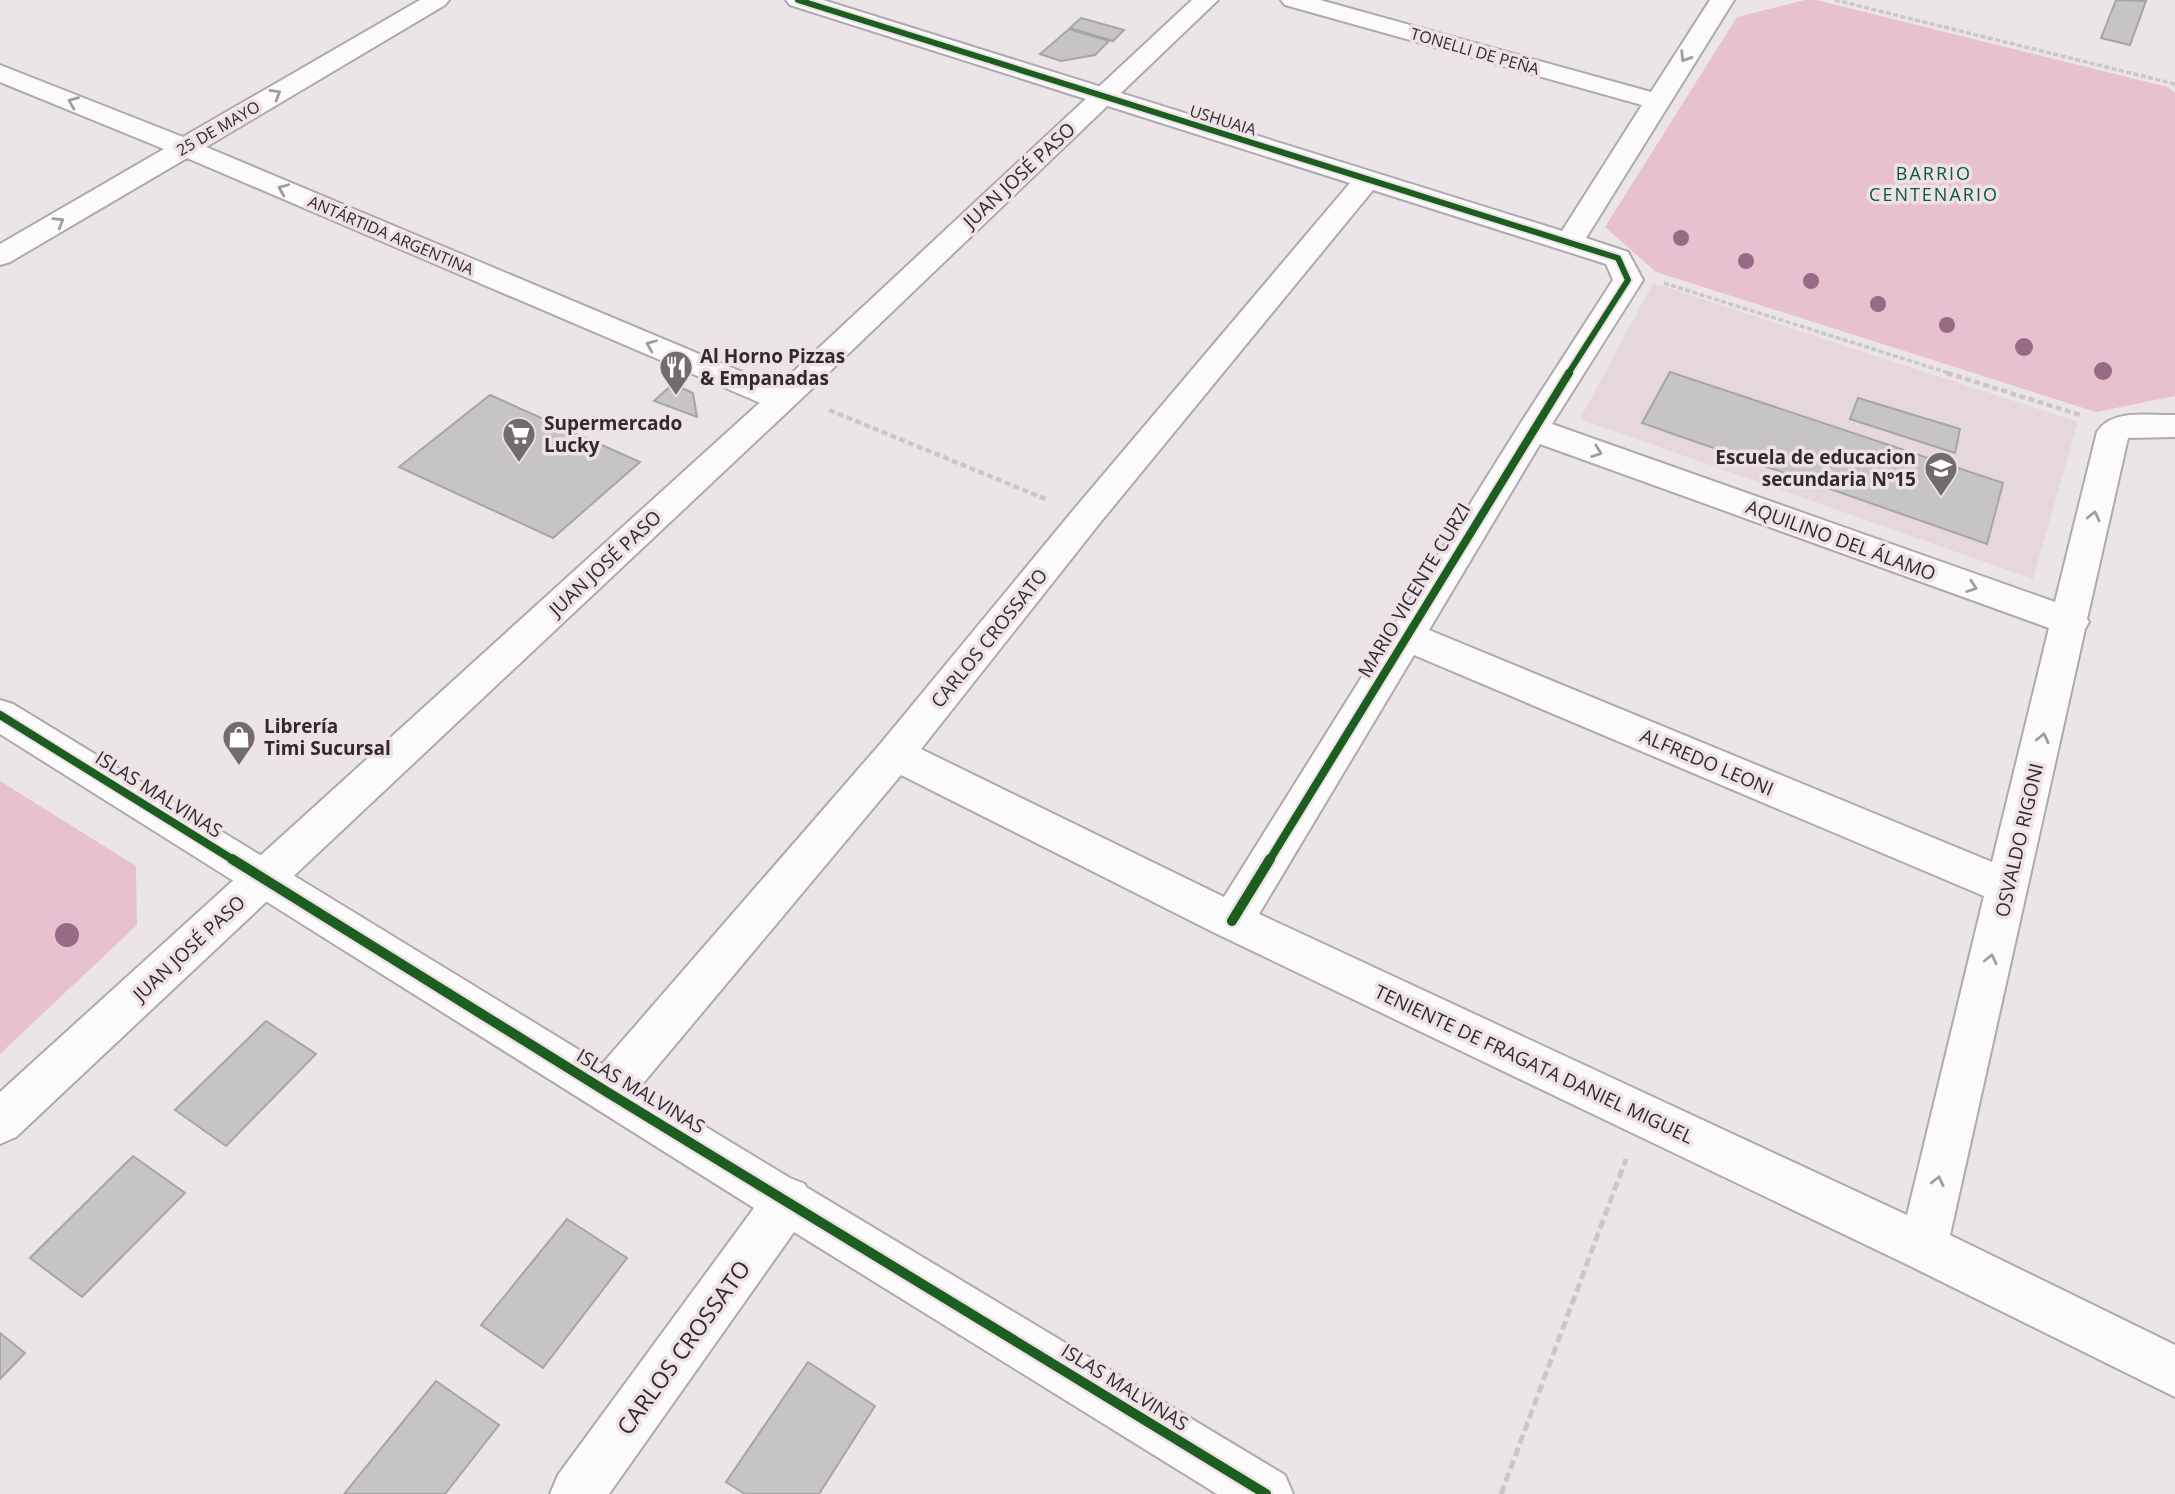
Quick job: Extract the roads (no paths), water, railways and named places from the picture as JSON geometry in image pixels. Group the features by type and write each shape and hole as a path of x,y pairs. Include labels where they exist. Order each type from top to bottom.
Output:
{"street":[{"name":"25 DE MAYO","path":"0,256 437,0"},
{"name":"USHUAIA","path":"798,0 1618,258 1626,275"},
{"name":"JUAN JOSÉ PASO","path":"0,1122 785,396 1206,0"},
{"name":"TONELLI DE PEÑA","path":"1293,0 1657,102"},
{"path":"1569,242 1722,0"},
{"name":"ANTÁRTIDA ARGENTINA","path":"0,73 785,396"},
{"name":"CARLOS CROSSATO","path":"607,1092 895,754 1087,516 1367,180"},
{"name":"MARIO VICENTE CURZI","path":"1232,921 1626,275"},
{"name":"OSVALDO RIGONI","path":"1923,1247 2115,430 2175,426"},
{"name":"AQUILINO DEL ÁLAMO","path":"1533,429 2071,622"},
{"name":"ALFREDO LEONI","path":"1406,636 2008,887"},
{"name":"ISLAS MALVINAS","path":"0,715 607,1092 1266,1494"},
{"name":"TENIENTE DE FRAGATA DANIEL MIGUEL","path":"895,754 1232,921 1923,1247 2175,1372"},
{"name":"CARLOS CROSSATO","path":"577,1494 788,1200"}],"place":[{"name":"Al Horno Pizzas & Empanadas","path":"676,397"},
{"name":"Supermercado Lucky","path":"519,464"},
{"name":"Escuela de educacion secundaria Nº15","path":"1941,498"},
{"name":"Librería Timi Sucursal","path":"239,767"}],"district":[{"name":"BARRIO CENTENARIO","path":"1934,183"}]}
